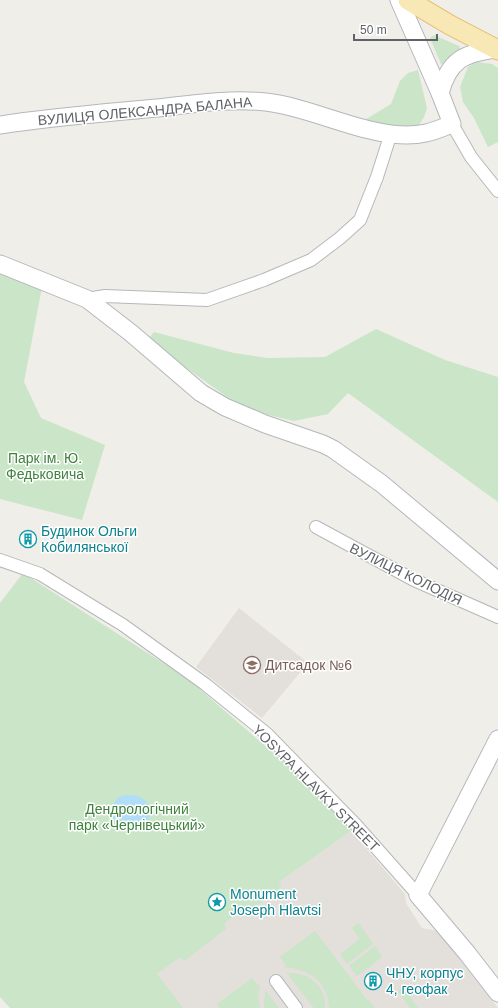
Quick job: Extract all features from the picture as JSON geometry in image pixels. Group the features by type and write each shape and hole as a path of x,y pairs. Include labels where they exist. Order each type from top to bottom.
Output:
{"main road":[{"path":"408,0 461,31 497,49"}],"street":[{"path":"399,0 452,124 471,157 498,191"},
{"path":"461,31 467,41 468,47 466,55"},
{"path":"440,93 448,71 456,62 466,55 476,51 497,49"},
{"name":"ВУЛИЦЯ ОЛЕКСАНДРА БАЛАНА","path":"0,125 191,105 266,102 290,106 348,124 391,133 425,133 452,124"},
{"path":"87,299 105,296 207,300 264,280 311,260 340,238 360,220 378,177 391,133"},
{"path":"0,264 87,299 206,396 248,417 333,449 382,484 498,582"},
{"name":"ВУЛИЦЯ КОЛОДІЯ","path":"316,527 414,580 498,617"},
{"name":"YOSYPA HLAVKY STREET","path":"0,560 40,574 123,625 205,684 266,734 356,825 418,895 498,992"},
{"path":"418,895 498,739"},
{"path":"276,982 296,1008"}],"shaded area":[{"name":"Дитсадок №6","path":"239,608 308,663 262,718 196,667"},
{"path":"351,831 405,894 406,903 422,928 438,931 498,1008 116,1008 158,976 157,974 180,956 184,960 226,929 225,923 235,915 240,918 282,887 279,882"}],"green space":[{"path":"434,35 459,46 461,52 446,65 441,64 430,38"},
{"path":"477,62 492,64 498,68 498,142 488,147 474,118 463,102 460,87 468,67"},
{"path":"418,70 427,108 419,125 411,129 363,121 391,104 400,81 408,73"},
{"name":"Парк ім. Ю. Федьковича","path":"0,274 21,278 42,287 24,382 41,418 105,445 82,520 0,499"},
{"path":"376,329 445,360 498,377 498,502 348,393 328,414 294,421 244,409 147,340 154,332 234,353 268,358 325,357"},
{"name":"Дендрологічний парк «Чернівецький»","path":"23,573 188,679 300,776 351,831 279,882 282,887 240,918 235,915 225,923 226,929 184,961 180,957 157,974 183,1008 10,1008 0,997 0,603"},
{"path":"355,924 359,924 373,944 347,964 340,954 360,939 352,928 356,925"},
{"path":"315,931 368,1001 369,1000 375,1008 329,1008 325,990 316,978 301,970 284,967 286,965 280,957"},
{"path":"375,946 382,957 357,976 349,966"},
{"path":"287,973 302,975 315,982 323,993 325,1008 314,1008"},
{"path":"252,978 258,986 260,984 258,996 260,1008 219,1008 217,1004"},
{"path":"403,988 418,1008 410,1008 398,991"},
{"path":"265,990 279,1008 264,1008"}],"water":[{"path":"130,795 143,799 148,805 150,814 149,820 144,826 131,829 117,823 111,811 114,803 120,796"}],"place":[{"name":"Будинок Ольги Кобилянської","path":"28,539"},
{"name":"Дитсадок №6","path":"252,665"},
{"name":"Monument Joseph Hlavtsi","path":"217,902"},
{"name":"ЧНУ, корпус 4, геофак","path":"373,981"}]}
